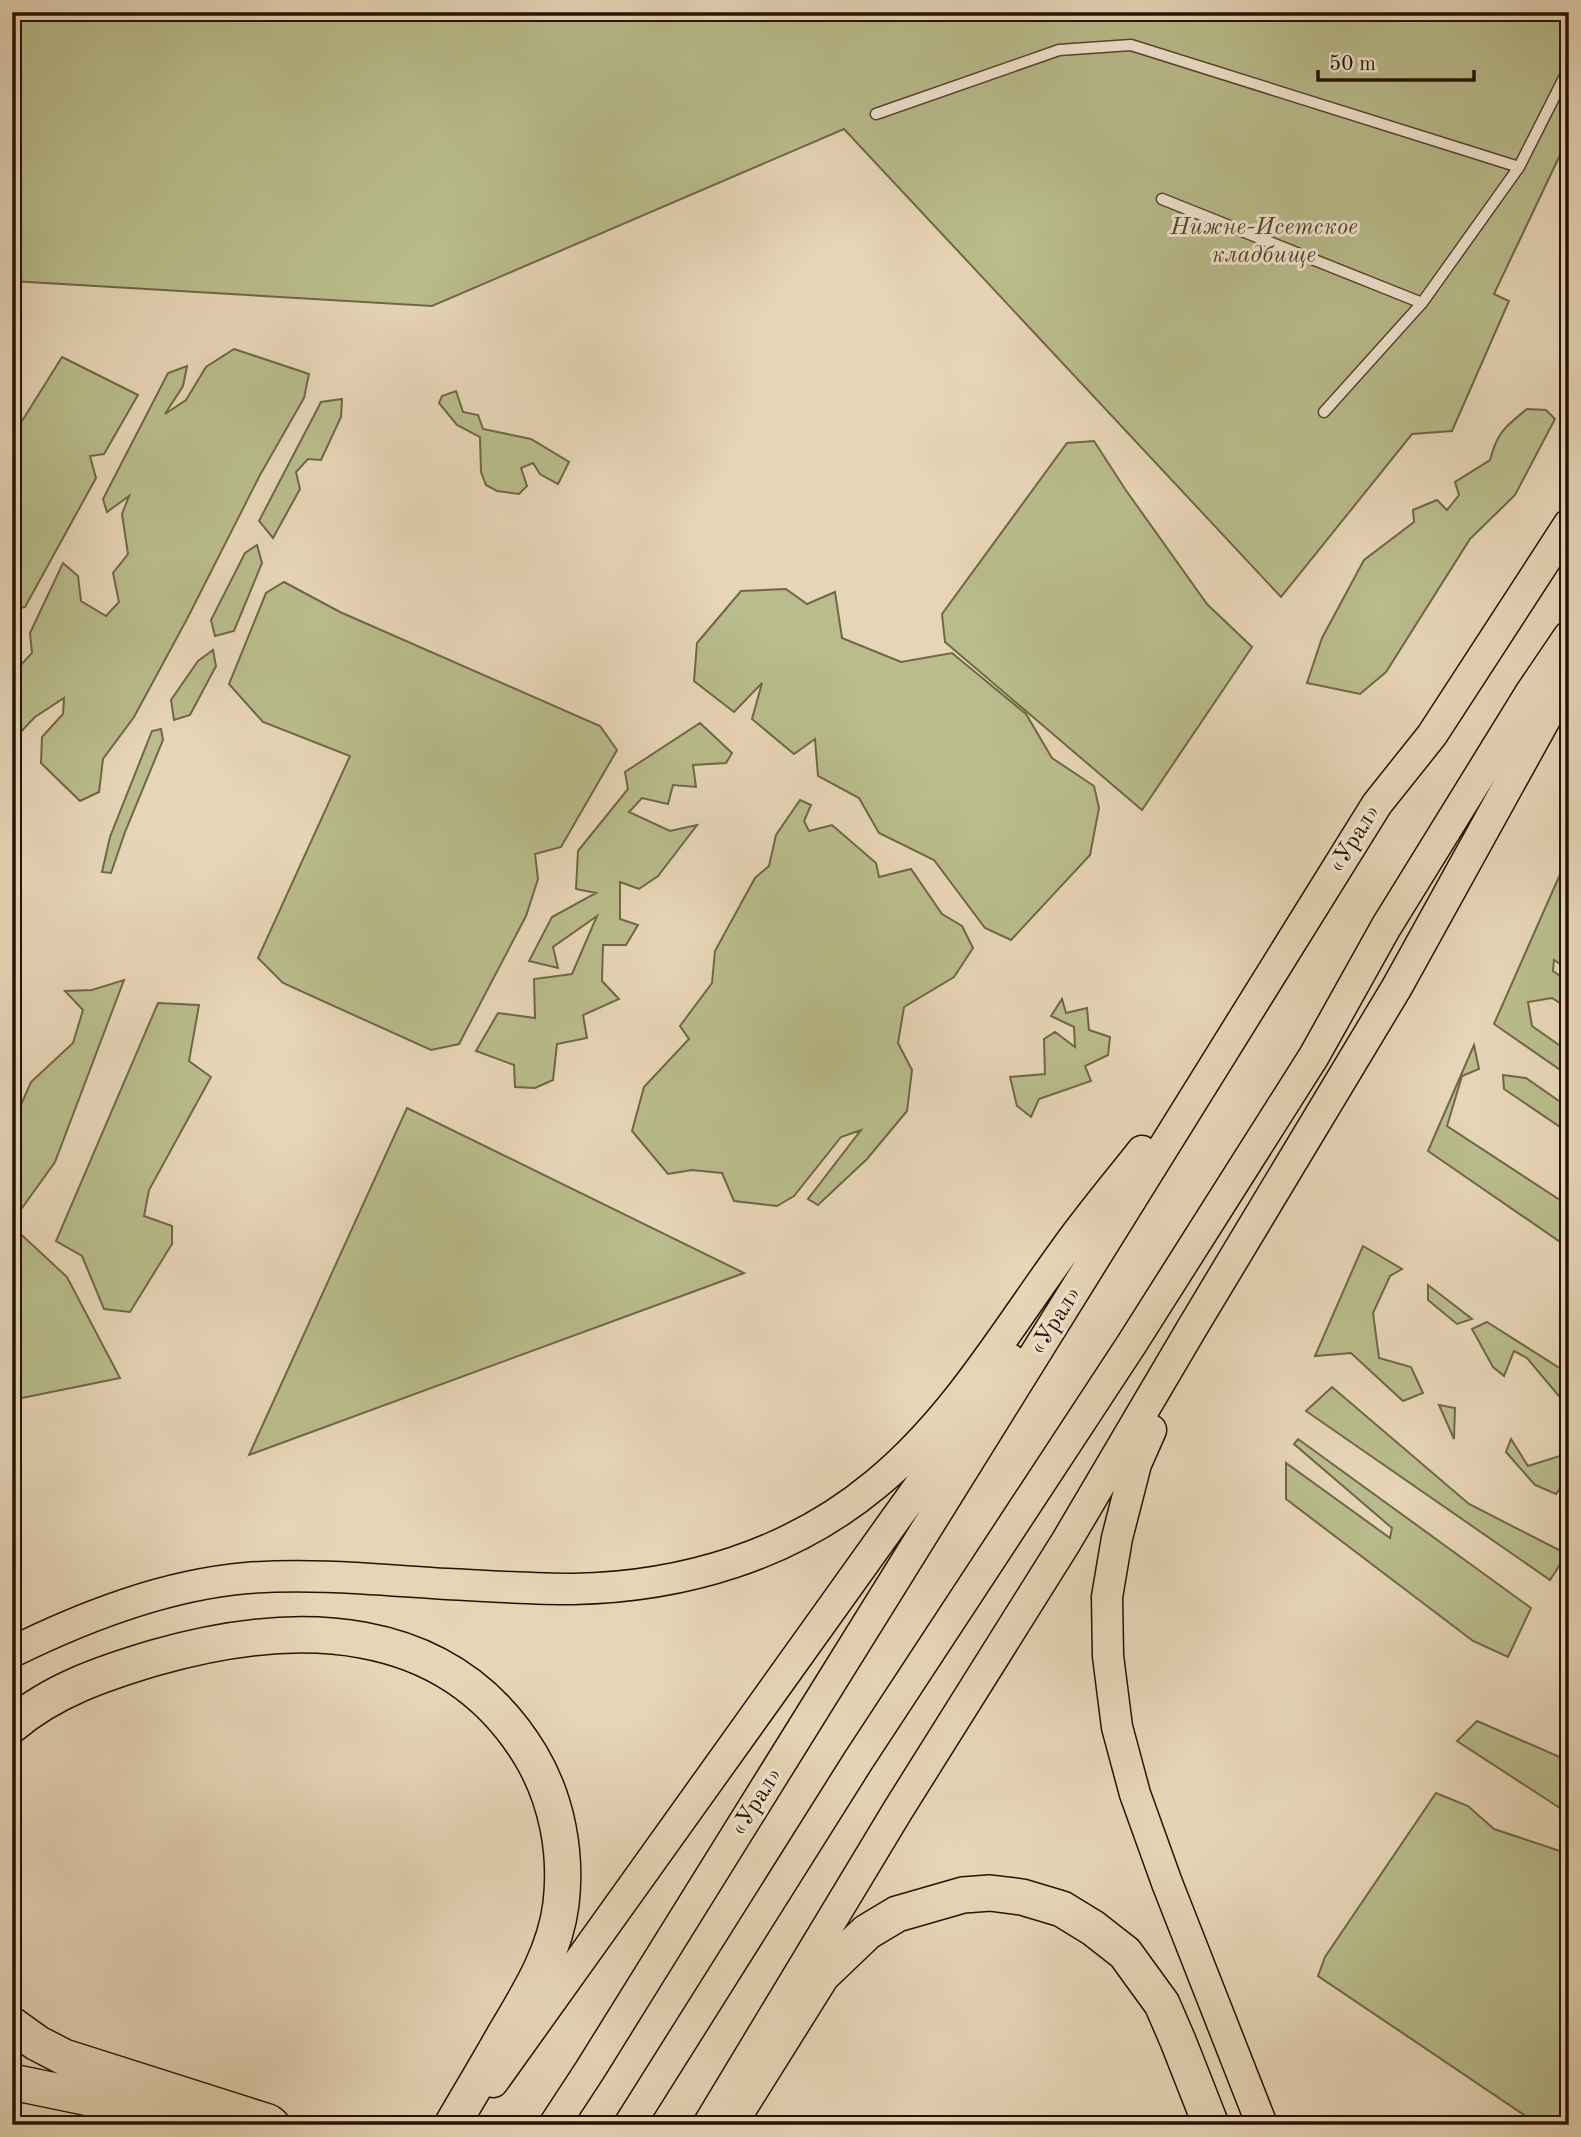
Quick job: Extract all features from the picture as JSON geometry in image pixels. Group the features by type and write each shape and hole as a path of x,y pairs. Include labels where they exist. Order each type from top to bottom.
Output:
{"highway":[{"path":"12,1725 43,1702 114,1670 196,1648 285,1634 338,1635 383,1644 428,1660 463,1681 498,1710 531,1757 551,1800 560,1833 563,1868 561,1904 552,1944 534,1986 452,2125"},
{"path":"729,2125 822,1975 867,1932 897,1914 963,1895 990,1893 1022,1897 1062,1909 1093,1928 1125,1954 1162,2004 1211,2125"},
{"path":"12,2025 37,2043 64,2057 272,2125"},
{"path":"12,2082 167,2114 203,2125"}],"main road":[{"name":"«Урал»","path":"554,2125 1377,804 1432,735 1569,524"},
{"path":"629,2125 858,1761 1116,1368 1314,1056 1386,927 1531,692 1569,636"},
{"path":"708,2125 890,1822 1066,1542 1397,987 1569,676"},
{"path":"462,2125 1023,1341 1233,1014 1377,804"},
{"path":"12,1651 91,1616 149,1597 245,1578 363,1578 574,1589 667,1579 727,1566 779,1547 827,1520 875,1486 914,1450 962,1395 1065,1249 1161,1126"},
{"path":"1192,1328 1180,1367 1136,1464 1116,1538 1107,1597 1108,1656 1117,1727 1135,1794 1262,2125"}],"lane":[{"path":"876,114 1059,50 1131,45 1519,167"},
{"path":"1324,412 1422,303 1519,167 1569,68"},
{"path":"1162,199 1422,303"}],"green space":[{"name":"Нижне-Исетское кладбище","path":"12,12 1569,12 1569,136 1494,294 1509,301 1452,431 1412,434 1281,597 844,129 432,306 12,281"},
{"path":"234,349 309,374 304,398 260,475 134,717 103,759 99,792 80,801 41,763 42,737 63,714 64,698 35,717 12,741 12,679 17,669 32,653 30,633 63,563 78,576 81,601 106,616 119,602 113,573 128,554 122,514 129,496 107,512 103,499 168,373 187,366 183,386 165,414 186,400 206,367"},
{"path":"62,357 138,395 104,454 90,456 96,478 25,607 12,609 12,437"},
{"path":"456,391 463,412 478,415 483,429 531,439 569,462 558,484 540,474 533,463 521,468 527,486 519,494 497,491 486,485 481,472 480,437 457,425 439,403 442,396"},
{"path":"342,399 341,417 321,460 308,459 296,472 300,489 273,538 259,521 321,402"},
{"path":"1527,409 1546,410 1555,419 1515,495 1470,539 1386,672 1360,694 1307,683 1322,638 1364,560 1414,522 1413,510 1437,500 1447,510 1459,495 1455,482 1490,460 1503,430"},
{"path":"1094,441 1207,604 1252,647 1142,810 945,642 942,614 1067,443"},
{"path":"257,545 262,563 234,631 215,636 211,620 245,553"},
{"path":"284,582 340,612 600,726 617,750 561,847 535,854 538,879 526,916 459,1044 431,1050 283,983 258,958 350,756 263,722 229,684 266,593"},
{"path":"786,589 807,604 835,592 842,638 901,662 952,653 1026,714 1052,758 1094,786 1099,808 1090,855 1011,940 985,928 934,860 879,833 859,798 818,776 815,739 794,754 752,719 762,683 734,712 694,681 697,643 741,591"},
{"path":"213,650 216,666 190,715 174,720 171,700 198,661"},
{"path":"700,723 732,753 726,763 693,765 696,787 673,785 668,804 642,798 629,812 670,831 697,825 658,876 639,889 620,882 620,919 638,925 626,945 603,945 602,981 619,999 583,1015 587,1038 557,1044 553,1080 535,1088 515,1087 514,1065 476,1051 498,1013 535,1018 534,979 572,974 597,916 553,947 558,968 529,961 552,917 596,893 576,889 578,851 628,789 625,772"},
{"path":"161,729 163,740 111,873 102,872 110,837 152,731"},
{"path":"800,800 811,805 804,821 809,831 832,825 876,863 879,877 911,869 942,914 962,926 973,948 954,977 904,1007 898,1043 912,1070 907,1111 867,1159 818,1205 808,1199 861,1130 841,1137 794,1196 777,1206 734,1201 722,1173 692,1170 668,1174 632,1131 644,1087 689,1039 680,1026 712,983 715,951 755,878 769,866 776,835"},
{"path":"1569,854 1569,970 1554,960 1553,971 1569,982 1569,1009 1552,998 1528,1002 1532,1026 1569,1052 1569,1076 1494,1024"},
{"path":"124,980 55,1162 12,1222 12,1125 31,1082 73,1043 83,1010 65,991 92,990"},
{"path":"1062,999 1066,1013 1087,1008 1089,1030 1110,1037 1108,1055 1085,1066 1091,1081 1039,1099 1031,1117 1017,1106 1010,1077 1045,1074 1044,1039 1055,1032 1075,1047 1074,1027 1051,1016"},
{"path":"158,1003 199,1005 189,1061 211,1077 149,1190 144,1216 172,1226 172,1244 130,1312 104,1309 82,1256 56,1241"},
{"path":"1474,1045 1479,1069 1462,1076 1447,1126 1569,1206 1569,1248 1428,1151"},
{"path":"1503,1075 1526,1078 1569,1108 1569,1133 1504,1089"},
{"path":"407,1108 744,1273 249,1455"},
{"path":"12,1226 67,1277 120,1378 12,1400"},
{"path":"1363,1246 1402,1269 1390,1276 1373,1313 1379,1358 1411,1367 1423,1393 1403,1401 1351,1353 1315,1356"},
{"path":"1428,1285 1472,1319 1457,1324 1428,1300"},
{"path":"1487,1322 1569,1374 1569,1408 1527,1358 1514,1351 1504,1376 1493,1367 1472,1329"},
{"path":"1332,1387 1469,1504 1567,1554 1550,1580 1306,1411"},
{"path":"1439,1405 1455,1408 1454,1439"},
{"path":"1298,1439 1531,1608 1508,1657 1473,1641 1286,1499 1286,1463 1390,1538 1392,1528 1294,1444"},
{"path":"1511,1439 1528,1466 1566,1454 1566,1480 1556,1494 1535,1485 1506,1452"},
{"path":"1477,1721 1562,1758 1569,1770 1569,1814 1457,1741"},
{"path":"1436,1793 1468,1806 1494,1829 1569,1854 1569,2125 1539,2125 1318,1976 1325,1957"}]}
